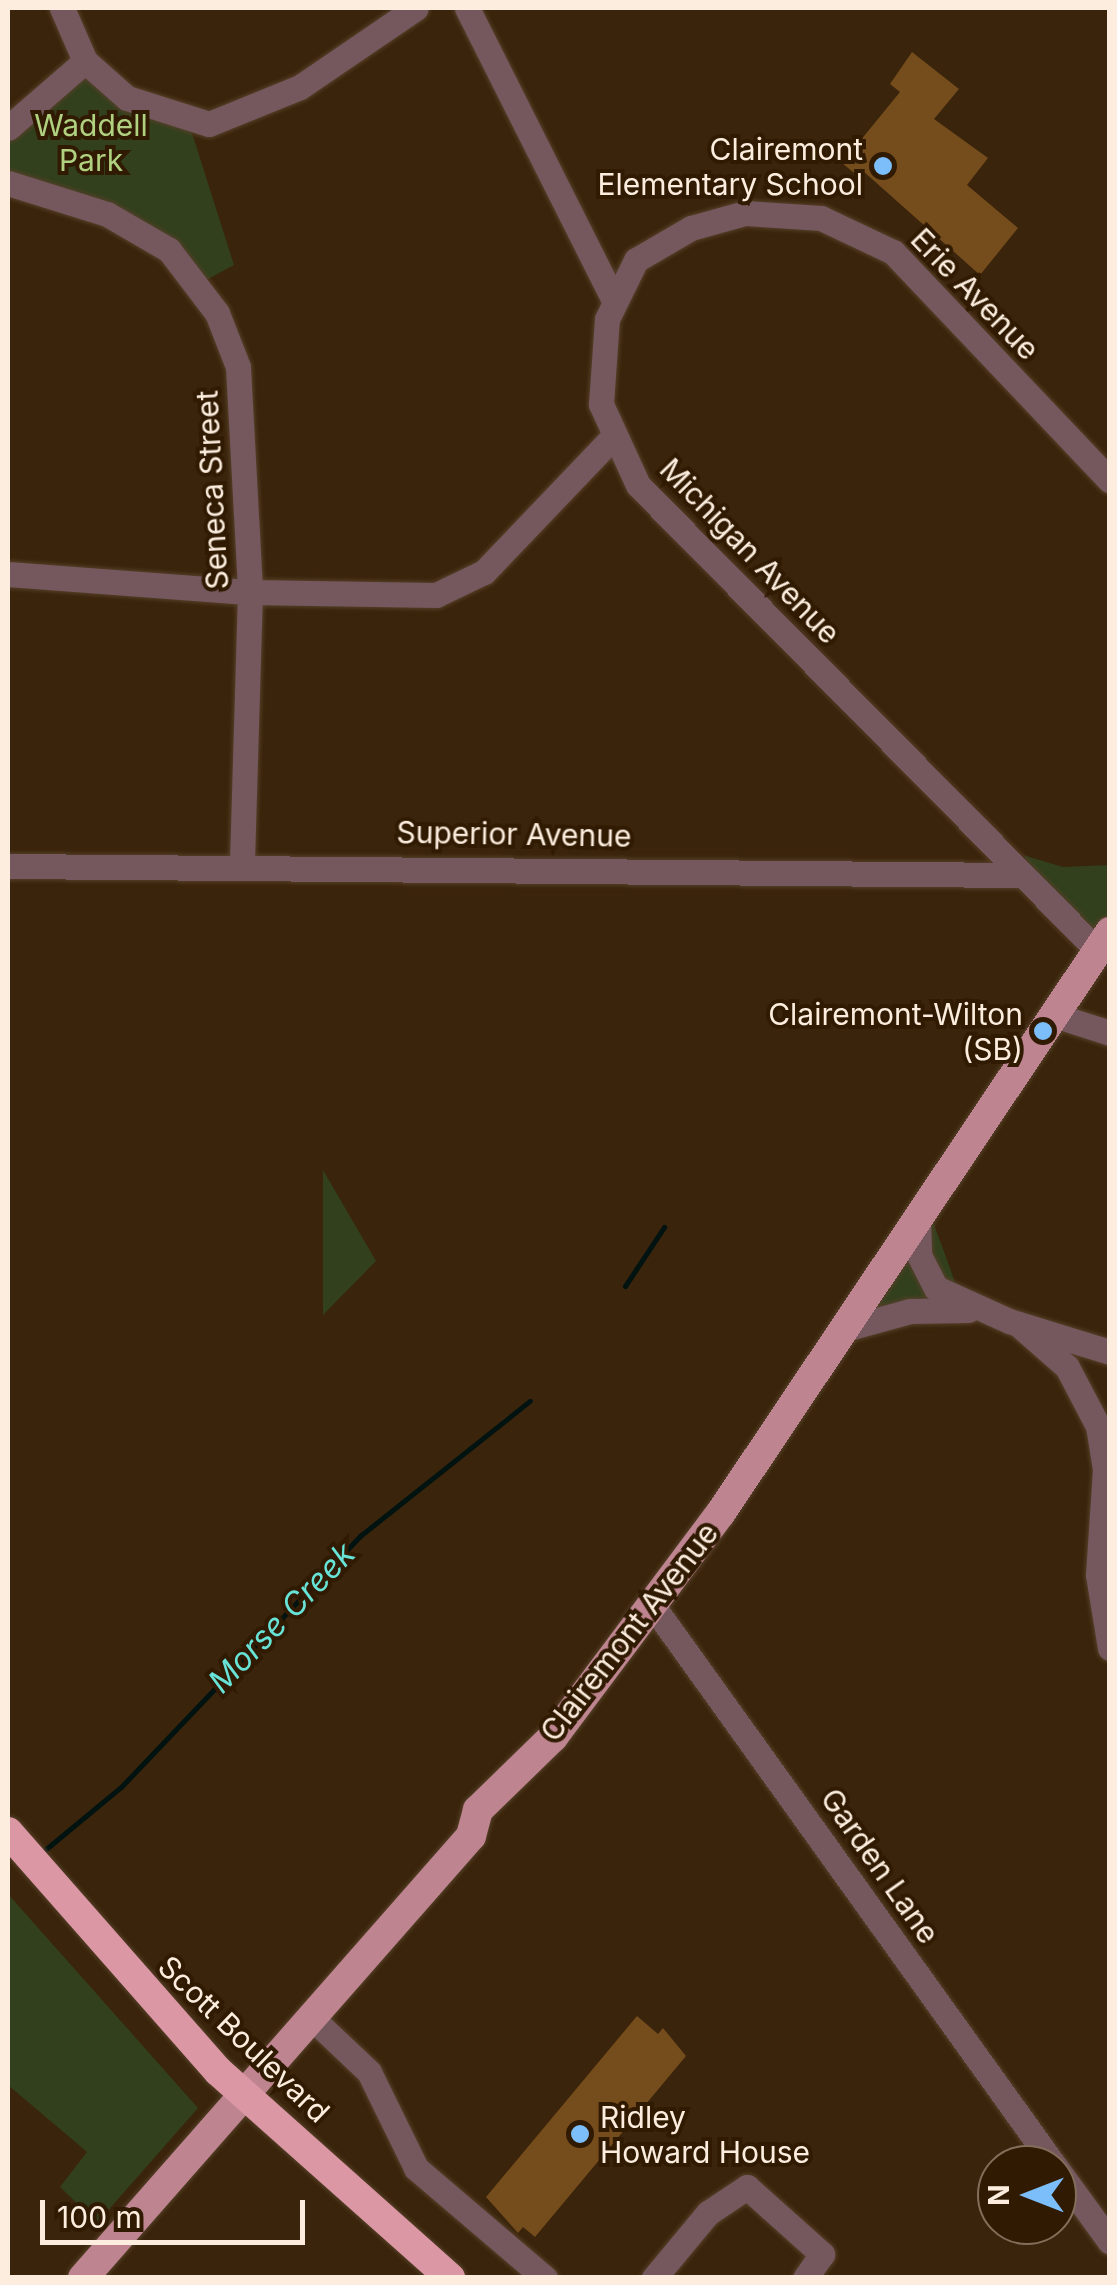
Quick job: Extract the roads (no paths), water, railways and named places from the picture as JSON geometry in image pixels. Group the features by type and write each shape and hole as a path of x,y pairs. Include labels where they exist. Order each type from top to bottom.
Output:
{"highway":[{"name":"Scott Boulevard","path":"8,1832 74,1915 246,2095 450,2278"}],"main road":[{"name":"Clairemont Avenue","path":"83,2278 472,1836 478,1810 553,1736 652,1606 846,1328 1103,941"}],"street":[{"path":"62,8 85,61 127,98 209,124 300,87 416,8"},
{"path":"467,8 614,300"},
{"path":"8,128 85,61"},
{"name":"Seneca Street","path":"8,183 107,214 169,250 217,313 238,367 250,592 242,863"},
{"name":"Erie Avenue","path":"614,300 636,260 691,228 784,212 852,229 893,252 1110,481"},
{"name":"Michigan Avenue","path":"614,300 600,371 611,439 638,484 1019,874 1103,941"},
{"path":"8,574 250,592 414,598 462,585 500,556 611,439"},
{"name":"Superior Avenue","path":"8,866 242,863 1019,874"},
{"path":"1054,1014 1110,1033"},
{"path":"918,1220 930,1281 992,1314 1110,1352"},
{"path":"846,1328 930,1308 992,1314"},
{"path":"1018,1324 1067,1367 1098,1426 1105,1469 1098,1575 1110,1648"},
{"name":"Garden Lane","path":"652,1606 1040,2145"},
{"path":"313,2019 369,2072 416,2168 545,2278"},
{"path":"657,2277 708,2213 747,2187 822,2254 805,2278"},
{"name":"Garden Lane","path":"1077,2196 1110,2242"}],"waterway":[{"path":"625,1286 664,1227"},
{"name":"Morse Creek","path":"46,1849 121,1787 360,1536 530,1401"}],"place":[{"name":"Clairemont Elementary School","path":"883,166"},
{"name":"Clairemont-Wilton (SB)","path":"1043,1031"},
{"name":"Ridley Howard House","path":"580,2134"}],"park label":[{"name":"Waddell Park","path":"91,142"}]}
